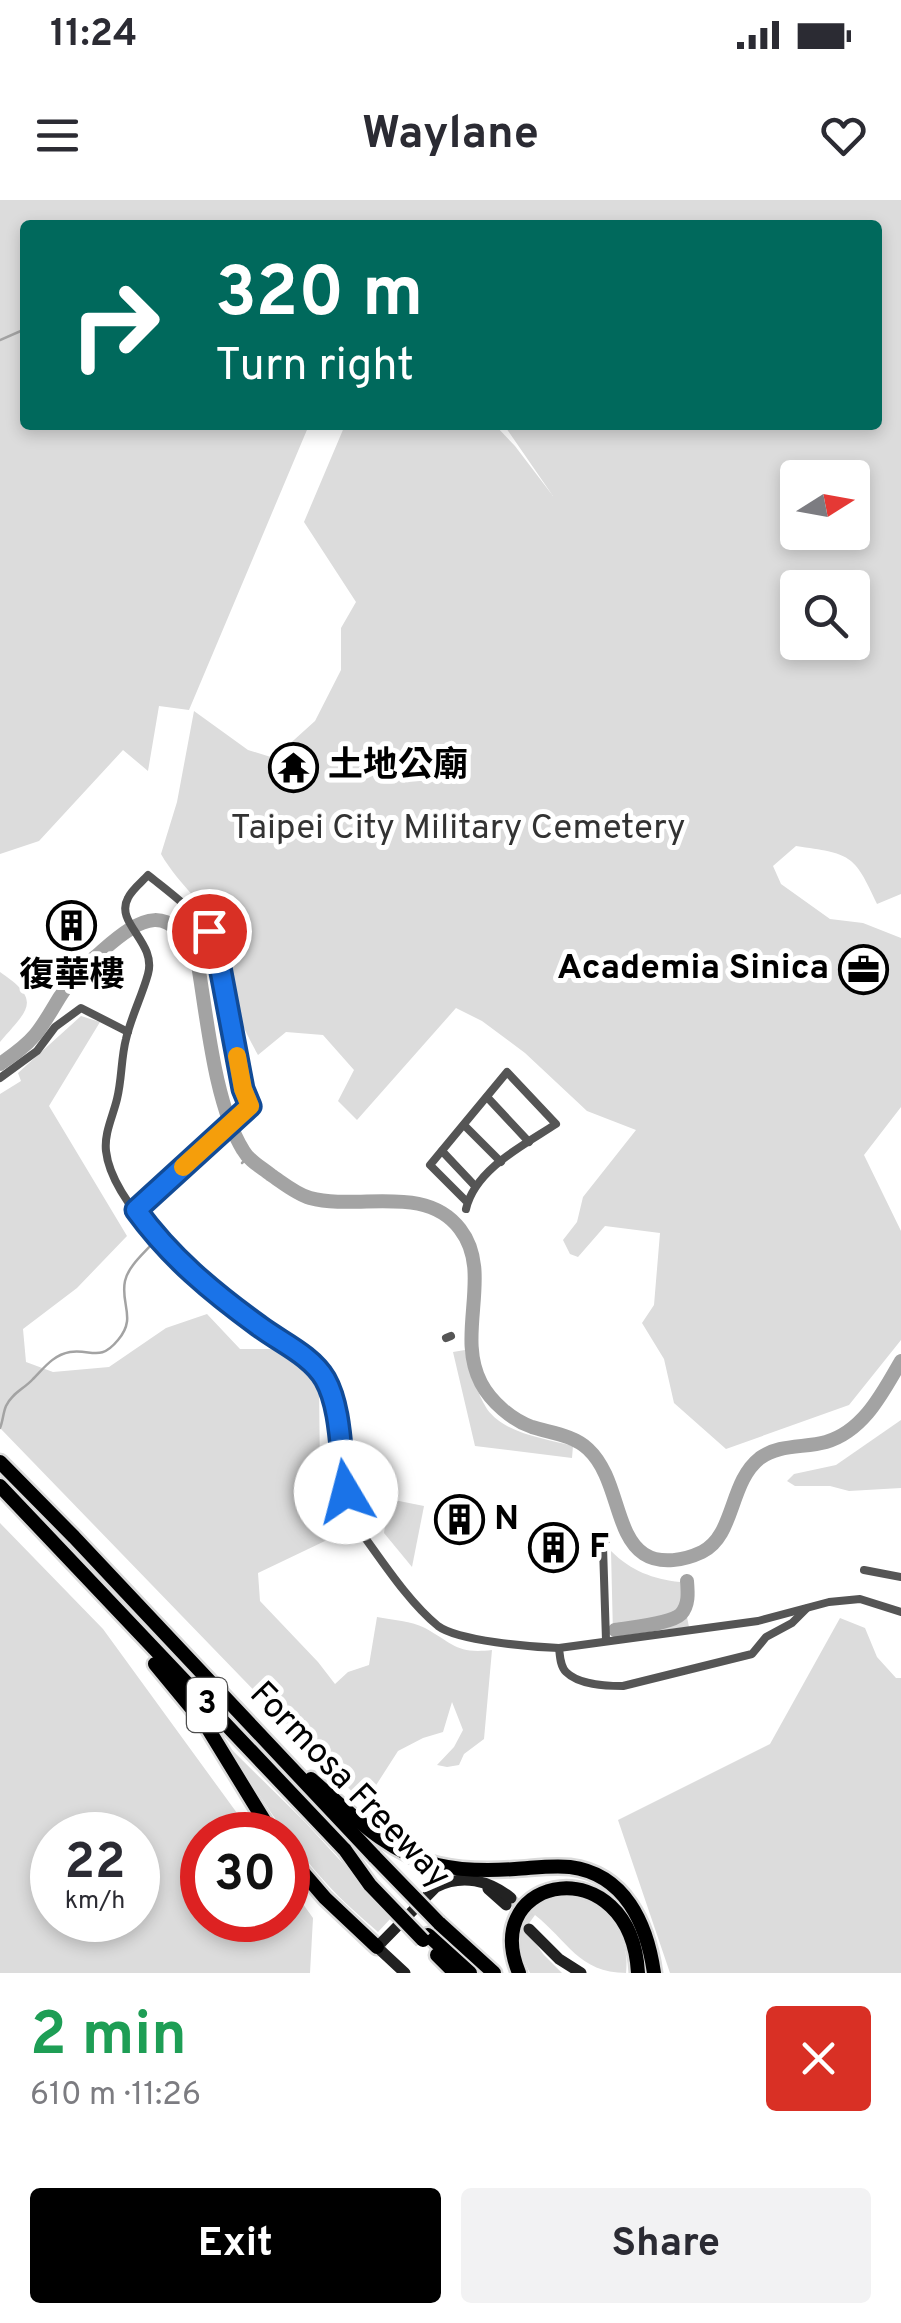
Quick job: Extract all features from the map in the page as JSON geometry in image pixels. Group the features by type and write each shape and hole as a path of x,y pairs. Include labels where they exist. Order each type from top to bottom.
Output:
{"highway":[{"name":"Formosa Freeway","path":"0,1462 375,1857 494,1973"},
{"name":"Formosa Freeway","path":"0,1486 345,1850 370,1885 470,1973"},
{"path":"69,1559 207,1727 259,1812"},
{"path":"250,1726 385,1841 402,1851 436,1864 471,1870 568,1867 586,1870 614,1886 629,1900 645,1930 646,1970"},
{"path":"310,1881 377,1947"},
{"path":"519,1973 511,1946 516,1923 533,1898 557,1888 589,1891 602,1898 626,1926 646,1970"},
{"path":"425,1937 454,1973"}],"main road":[{"path":"405,1973 377,1947 436,1887 471,1880 487,1883 499,1888 508,1901"},
{"path":"531,1926 559,1959 580,1972"}],"street":[{"path":"136,1210 250,1106 243,1089 216,946 198,916 148,875 128,897 125,908 150,962 128,1032 118,1098 108,1127 105,1149 116,1179 136,1210 162,1244 201,1282 312,1362 324,1377 336,1412 350,1514 401,1586 435,1624 449,1632 559,1648 758,1621 829,1602 860,1600 901,1612"},
{"path":"0,1078 37,1051 55,1026 81,1008 128,1032"},
{"path":"508,1072 556,1124 501,1162 475,1186 466,1206 430,1165 464,1125 508,1072"},
{"path":"487,1098 529,1142"},
{"path":"464,1125 501,1162"},
{"path":"442,1151 475,1186"},
{"path":"606,1640 603,1547 607,1538"},
{"path":"864,1570 901,1577"},
{"path":"559,1648 560,1663 566,1673 602,1686 622,1686 752,1654 766,1637 792,1623 807,1608"}],"green space":[{"name":"Taipei City Military Cemetery","path":"0,200 901,200 901,894 877,904 856,865 828,851 796,846 773,866 781,884 830,919 863,923 901,938 901,1107 864,1155 901,1231 901,1340 849,1405 726,1449 674,1403 664,1359 642,1323 654,1305 660,1233 605,1226 578,1257 570,1254 563,1240 577,1222 583,1197 636,1130 587,1111 525,1053 482,1021 456,1008 357,1120 338,1101 354,1070 323,1035 286,1032 258,1055 236,1007 219,931 161,854 177,802 194,711 248,750 274,758 315,721 341,670 341,628 356,602 304,522 343,430 500,430 553,496 507,430 882,430 882,220 20,220 20,430 307,430 189,710 159,706 148,771 123,750 39,841 0,854"},
{"path":"0,972 22,991 27,1006 0,1042"},
{"path":"81,1016 100,1022 49,1106 127,1236 77,1288 23,1329 26,1362 53,1372 109,1367 166,1328 207,1314 240,1349 275,1349 319,1383 320,1476 348,1530 258,1573 260,1601 335,1684 348,1672 369,1665 377,1617 420,1626 463,1649 492,1650 484,1739 464,1754 459,1765 437,1765 463,1730 452,1702 443,1732 398,1751 364,1804 0,1428 0,1094 21,1081 18,1073"},
{"path":"465,1350 487,1409 504,1424 526,1434 573,1446 572,1458 475,1446 453,1352"},
{"path":"901,1420 901,1488 849,1491 830,1486 795,1486 787,1481 794,1474 836,1465"},
{"path":"389,1499 424,1506 412,1567 384,1533"},
{"path":"0,1523 103,1629 236,1812 180,1812 180,1942 310,1942 310,1914 313,1918 310,1973 0,1973"},
{"path":"611,1551 643,1573 680,1582 689,1627 613,1635"},
{"path":"840,1618 865,1628 877,1657 896,1678 901,1678 901,1973 670,1973 618,1820 770,1744"},
{"path":"230,1748 295,1812 271,1812"},
{"path":"310,1827 392,1917 378,1932 310,1864"},
{"path":"558,1893 587,1899 607,1915 623,1942 626,1973 610,1972 585,1961 535,1915 525,1929 562,1973 530,1973 520,1946 523,1918 535,1903"}],"waterway":[{"path":"0,340 20,331"},
{"path":"0,1064 31,1039 84,966 130,929 154,920 176,929 197,959 218,1084 233,1131 246,1154 305,1196 329,1201 410,1202 446,1215 470,1246 475,1284 474,1364 485,1390 517,1420 569,1437 588,1449 606,1475 627,1533 634,1545 651,1557 681,1559 713,1544 727,1522 742,1481 760,1458 783,1448 826,1442 851,1429 871,1409 901,1361"},
{"path":"242,1163 248,1157"},
{"path":"0,1428 5,1409 15,1394 54,1359 70,1352 101,1353 118,1340 127,1318 127,1276 152,1244"},
{"path":"615,1630 660,1623 681,1614 687,1603 687,1581"}],"tunnel":[{"path":"511,1898 533,1922"}],"slow traffic":[{"path":"183,1167 250,1106 237,1056"}],"place":[{"name":"土地公廟","path":"293,767"},
{"name":"復華樓","path":"72,925"},
{"name":"Academia Sinica","path":"864,969"},
{"name":"N","path":"459,1520"},
{"name":"F","path":"554,1548"}],"route":[{"path":"209,931 216,946 243,1089 250,1106 136,1210 162,1244 201,1282 312,1362 324,1377 336,1412 346,1492"}]}
